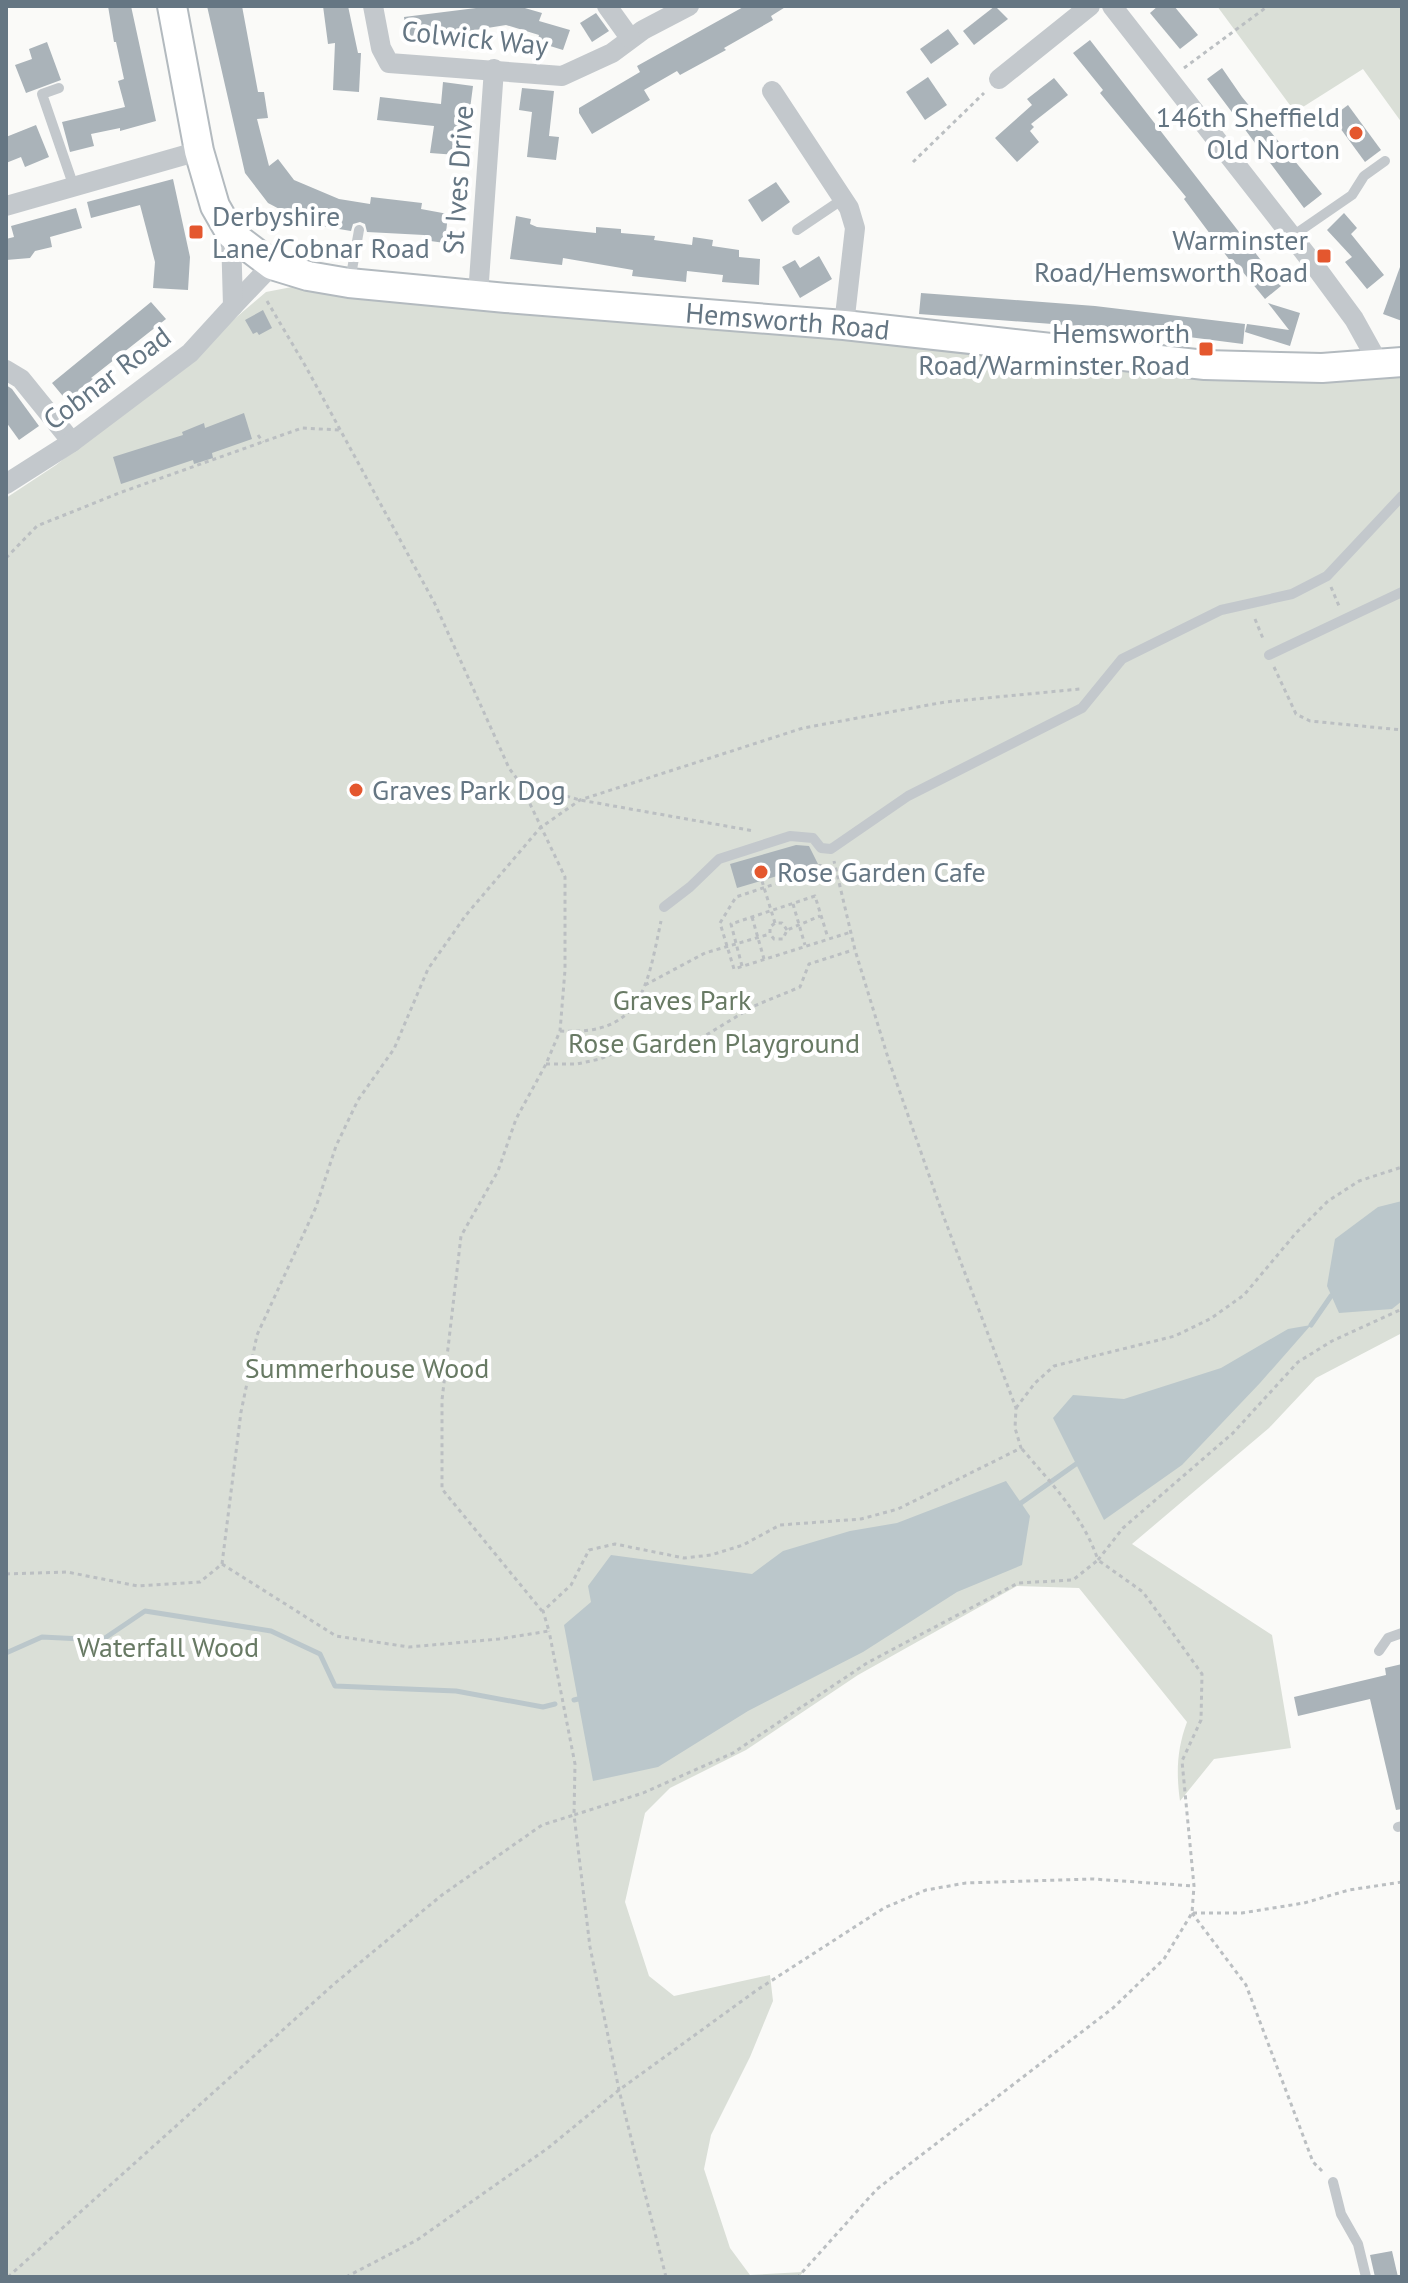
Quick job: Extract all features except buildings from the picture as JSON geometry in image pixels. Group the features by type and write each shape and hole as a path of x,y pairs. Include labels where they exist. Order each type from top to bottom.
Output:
{"street":[{"path":"172,6 199,151 215,206 231,234 264,274"},
{"name":"Colwick Way","path":"373,6 381,48 389,63 562,76 612,53 630,38 689,6"},
{"path":"607,6 630,38"},
{"path":"999,79 1090,6"},
{"path":"1112,6 1391,363"},
{"name":"St Ives Drive","path":"478,295 494,69"},
{"path":"772,91 849,208 855,228 844,325"},
{"path":"6,206 199,151"},
{"path":"231,234 233,306"},
{"name":"Hemsworth Road","path":"264,274 844,325 1205,365 1322,368 1391,363"},
{"name":"Cobnar Road","path":"6,484 72,442 192,356 264,274"},
{"path":"6,370 21,379 72,442"}],"lane":[{"path":"59,88 42,94 74,187"},
{"path":"1291,237 1352,195 1364,176 1385,161"},
{"path":"797,230 843,199"},
{"path":"349,283 359,230"},
{"path":"664,907 719,859 790,836 813,838 826,848 908,796 1082,708 1122,659 1221,610 1292,594 1327,576 1402,496"},
{"path":"1269,655 1402,592"},
{"path":"1379,1651 1388,1638 1402,1633"},
{"path":"1333,2182 1341,2214 1358,2244 1366,2277"}],"path":[{"path":"1169,81 1268,6"},
{"path":"913,162 999,79"},
{"path":"264,274 341,430 435,604 509,768 520,783 565,877 565,970 560,1031 516,1119 498,1171 461,1236 442,1400 442,1489 543,1611 549,1631 575,1764 574,1815 590,1947 619,2090 666,2277"},
{"path":"6,558 37,526 119,493 302,428 341,430"},
{"path":"258,435 263,442"},
{"path":"117,484 119,493"},
{"path":"1327,576 1345,620"},
{"path":"6,1574 67,1572 138,1586 200,1582 222,1564 241,1412 257,1335 316,1207 336,1146 358,1100 394,1049 428,969 466,915 540,828 580,800 803,728 945,702 1099,687"},
{"path":"1310,721 1402,730"},
{"path":"520,783 580,800 754,831"},
{"path":"826,848 820,869 736,897 720,923 726,946 734,969 851,932"},
{"path":"798,2277 877,2189 1113,2008 1164,1959 1192,1913 1194,1886 1182,1761 1201,1720 1202,1674 1143,1592 1098,1560 1090,1536 1073,1509 1021,1448 1015,1428 1016,1408 894,1075 826,848"},
{"path":"762,881 775,923"},
{"path":"742,966 731,924 815,896 828,938"},
{"path":"793,904 805,945"},
{"path":"560,1031 582,1032 610,1024 631,1013 654,957 664,907"},
{"path":"787,930 821,915"},
{"path":"752,917 764,959"},
{"path":"775,923 782,923 787,930 780,940 770,934 770,927 775,923"},
{"path":"645,985 684,963 726,946 770,934"},
{"path":"546,1064 577,1064 600,1059 634,1045 683,1049 754,1006 800,987 809,964 855,950"},
{"path":"1016,1408 1035,1383 1054,1366 1175,1336 1210,1319 1244,1295 1296,1233 1328,1201 1359,1181 1402,1167"},
{"path":"8,2277 323,1994 442,1895 542,1825 643,1793 733,1753 867,1663 1018,1583 1073,1580 1098,1560 1123,1528 1233,1433 1298,1362 1332,1341 1402,1309"},
{"path":"543,1611 571,1585 589,1550 615,1544 684,1558 711,1555 743,1545 780,1525 861,1519 898,1509 1021,1448"},
{"path":"222,1564 336,1636 409,1647 549,1631"},
{"path":"346,2277 417,2240 548,2148 619,2090 757,1990 884,1908 926,1890 966,1883 1093,1879 1194,1886"},
{"path":"1192,1913 1242,1913 1402,1882"},
{"path":"1192,1913 1246,1985 1313,2162 1333,2182"}],"green space":[{"path":"1217,6 1402,6 1402,123 1363,69 1295,112"},
{"name":"Graves Park","path":"297,286 1402,373 1402,1333 1316,1378 1269,1428 1132,1544 1272,1635 1291,1748 1214,1759 1180,1801 1178,1761 1187,1722 1079,1588 1017,1586 858,1675 746,1750 670,1788 645,1813 625,1902 649,1976 674,1996 770,1975 773,2001 750,2057 711,2135 704,2169 730,2248 750,2275 803,2272 799,2277 6,2277 6,498 56,465 145,395 266,292"}],"shaded area":[{"path":"1402,1201 1402,1301 1392,1309 1339,1313 1327,1286 1335,1239 1378,1207"},
{"path":"1311,1325 1182,1465 1104,1520 1053,1418 1073,1395 1124,1399 1221,1368 1288,1329"},
{"path":"1006,1481 1030,1516 1022,1565 957,1592 863,1652 748,1711 658,1767 593,1781 564,1625 591,1602 588,1586 611,1555 752,1574 783,1551 850,1531 897,1523"}],"waterway":[{"path":"1311,1325 1331,1296"},
{"path":"1021,1503 1076,1464"},
{"path":"6,1653 42,1637 102,1640 145,1611 271,1631 320,1654 335,1686 456,1691 543,1707 555,1704"},
{"path":"574,1700 578,1699"}],"place":[{"name":"146th Sheffield Old Norton","path":"1356,133"},
{"name":"Derbyshire Lane/Cobnar Road","path":"196,232"},
{"name":"Warminster Road/Hemsworth Road","path":"1324,256"},
{"name":"Hemsworth Road/Warminster Road","path":"1206,349"},
{"name":"Graves Park Dog","path":"356,790"},
{"name":"Rose Garden Cafe","path":"761,872"}],"park label":[{"name":"Rose Garden Playground","path":"714,1043"},
{"name":"Summerhouse Wood","path":"367,1368"},
{"name":"Waterfall Wood","path":"168,1647"}]}
